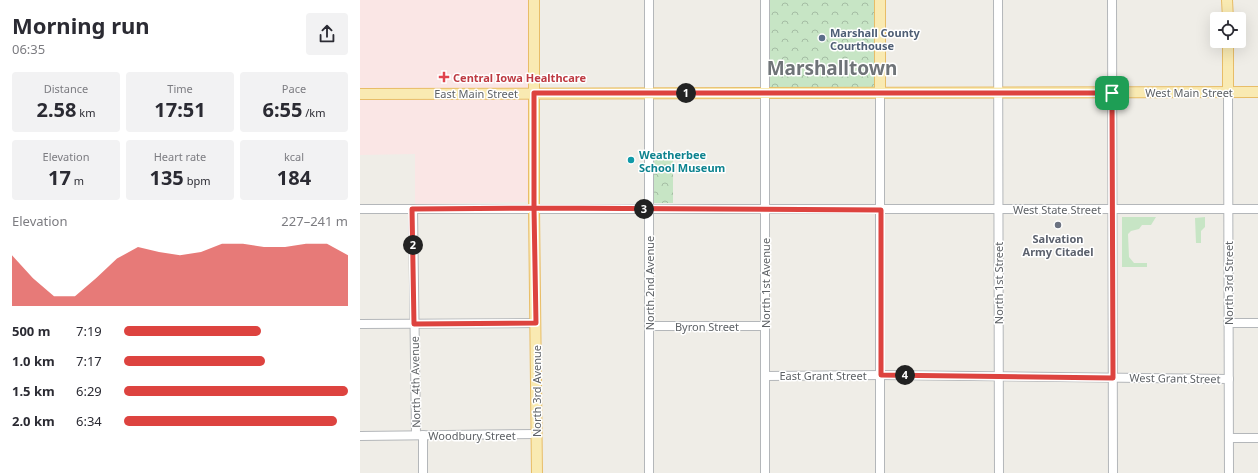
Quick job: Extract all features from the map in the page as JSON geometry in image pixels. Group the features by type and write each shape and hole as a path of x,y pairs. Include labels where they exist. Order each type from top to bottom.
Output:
{"main road":[{"name":"North 3rd Avenue","path":"534,0 534,208 537,473"},
{"path":"880,0 880,93"},
{"path":"1228,0 1228,12"},
{"path":"1228,48 1228,92"},
{"name":"West Main Street","path":"880,93 1258,92"},
{"name":"East Main Street","path":"360,94 880,93"}],"street":[{"name":"North 2nd Avenue","path":"649,0 649,473"},
{"name":"North 1st Avenue","path":"765,0 765,473"},
{"name":"North 1st Street","path":"998,0 998,473"},
{"path":"1112,0 1113,473"},
{"name":"North 3rd Street","path":"1228,92 1229,473"},
{"path":"880,93 880,473"},
{"name":"West State Street","path":"360,209 1258,209"},
{"name":"North 4th Avenue","path":"412,209 414,324 419,435 423,473"},
{"path":"360,324 536,323"},
{"path":"1228,323 1258,323"},
{"name":"Byron Street","path":"648,326 765,326"},
{"name":"West Grant Street","path":"881,375 1229,379"},
{"name":"East Grant Street","path":"766,376 881,375"},
{"name":"Woodbury Street","path":"360,436 537,434"},
{"path":"1229,438 1258,438"}],"shaded area":[{"name":"Central Iowa Healthcare","path":"360,0 529,0 528,202 415,204 415,154 360,155"}],"green space":[{"path":"765,0 880,0 880,93 765,93"},
{"path":"654,154 673,154 673,203 654,203"},
{"path":"1122,217 1156,217 1151,225 1142,225 1139,229 1131,231 1128,234 1129,257 1134,263 1147,263 1147,267 1122,267"},
{"path":"1205,217 1205,227 1201,231 1201,243 1196,243 1195,218"}],"place":[{"name":"Marshall County Courthouse","path":"822,38"},
{"name":"Central Iowa Healthcare","path":"444,77"},
{"name":"Weatherbee School Museum","path":"631,160"},
{"name":"Salvation Army Citadel","path":"1058,225"}],"district":[{"name":"Marshalltown","path":"832,68"}],"route":[{"path":"1112,93 534,93 534,208 412,209 414,324 536,323 534,208 881,210 881,375 1113,378 1112,93"}]}
